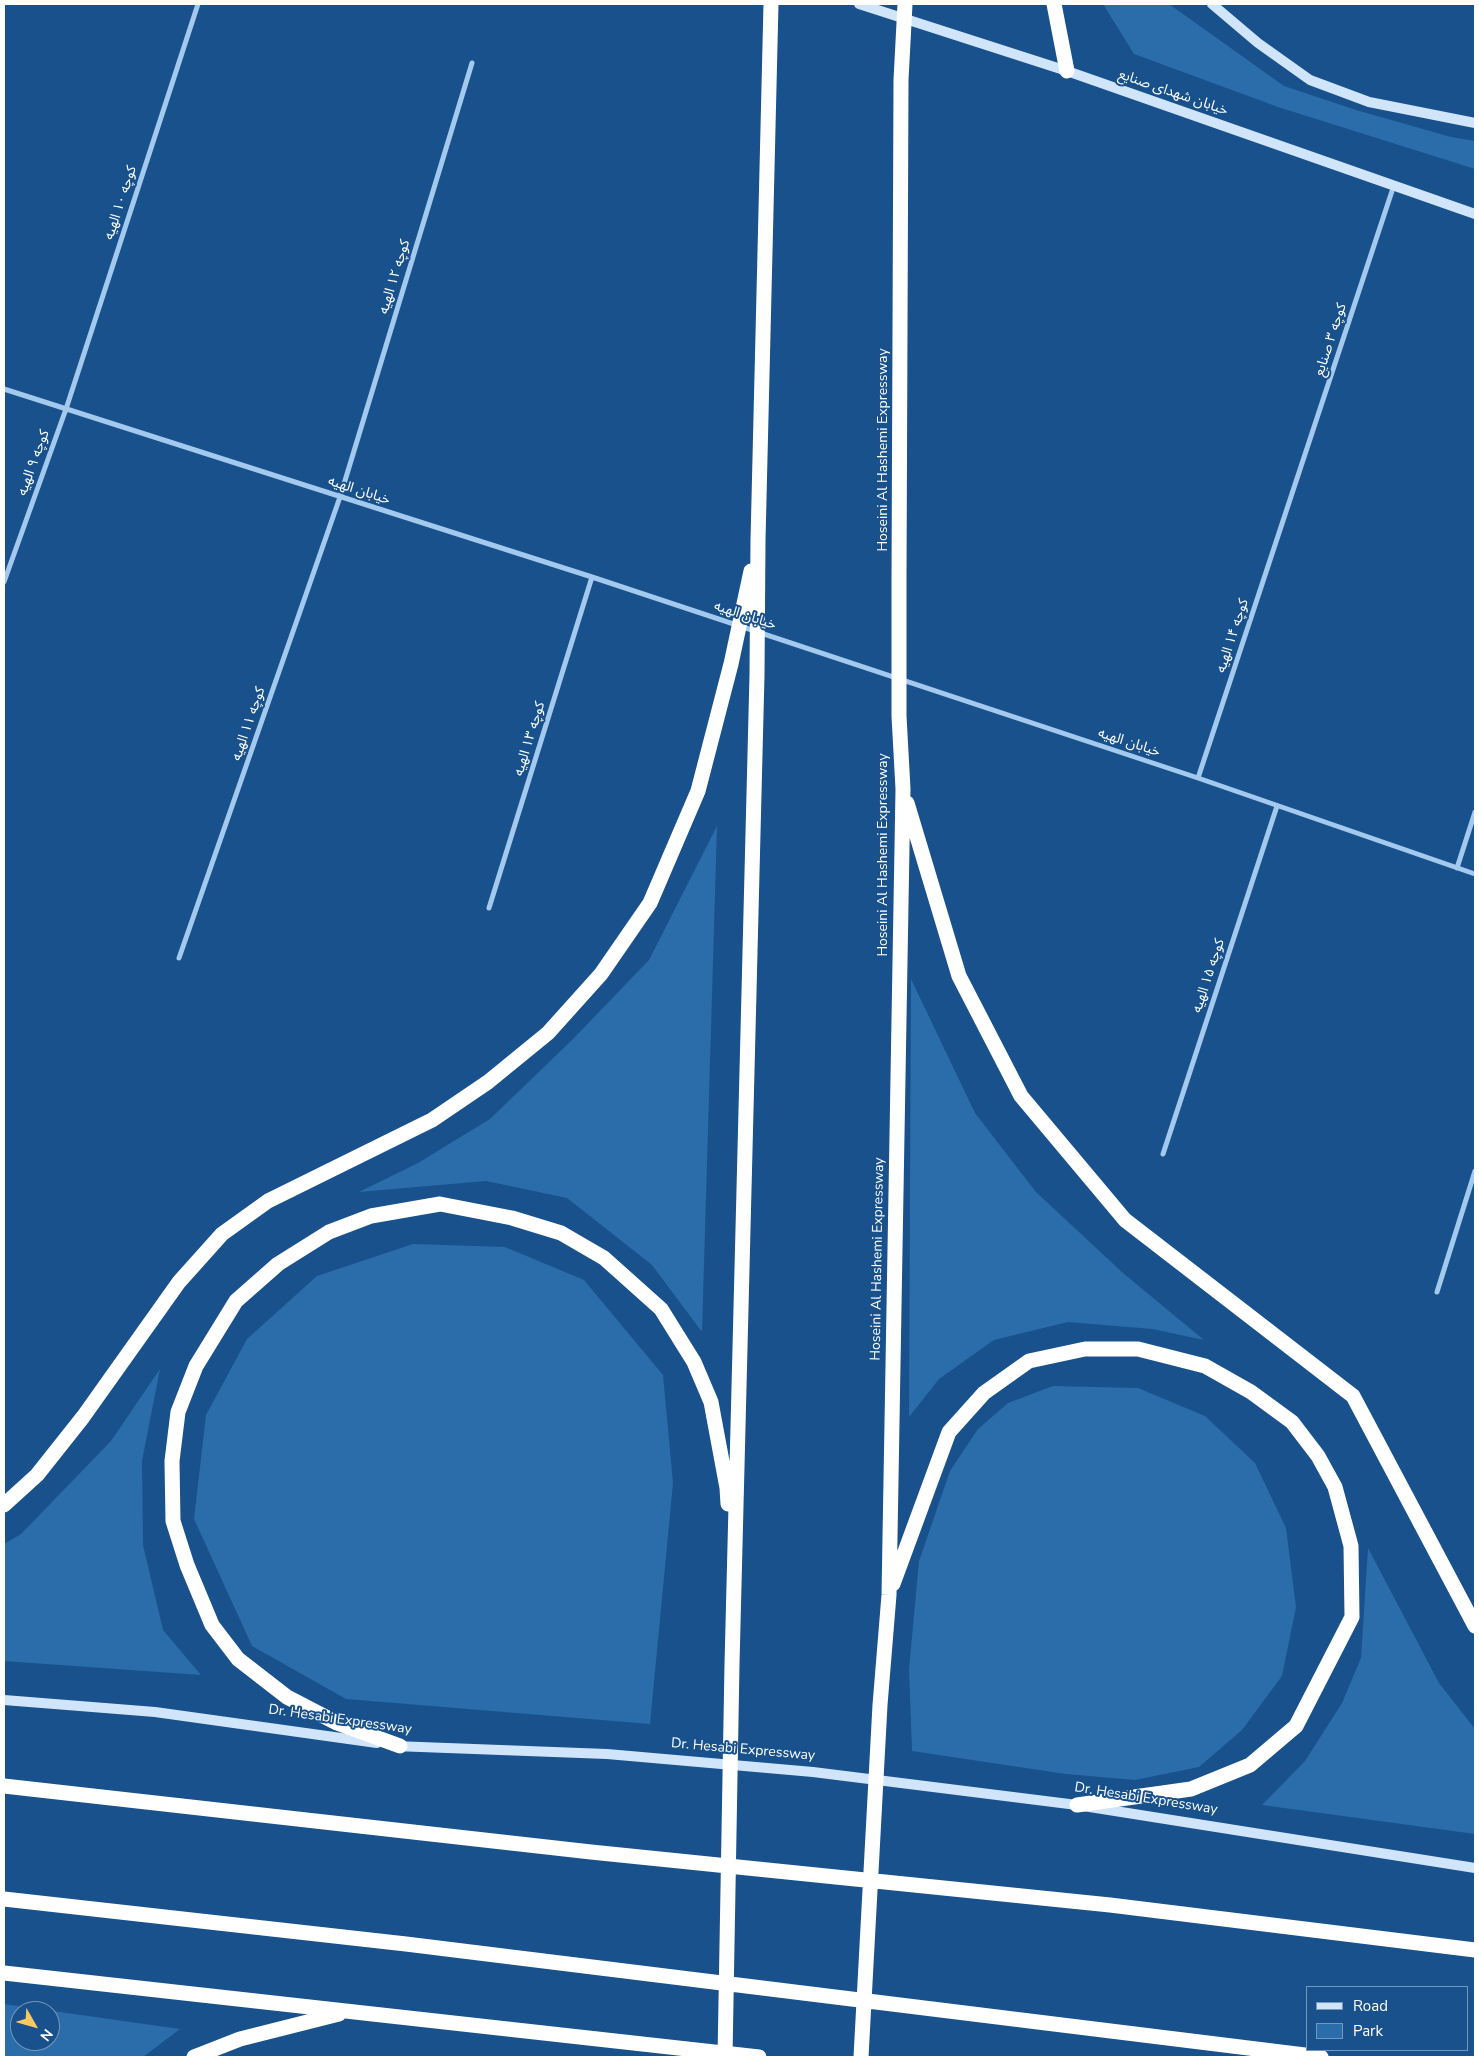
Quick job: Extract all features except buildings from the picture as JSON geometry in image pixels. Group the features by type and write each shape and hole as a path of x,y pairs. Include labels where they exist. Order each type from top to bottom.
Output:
{"highway":[{"path":"725,2057 732,1664 757,676 758,540 771,4"},
{"name":"Hoseini Al Hashemi Expressway","path":"861,2057 880,1705 889,1595 903,789 900,716 899,579 901,80 905,4"},
{"path":"1054,4 1067,71"},
{"path":"4,1505 37,1475 83,1417 179,1282 222,1234 268,1201 432,1120 488,1082 548,1033 601,974 650,903 698,791 731,664 758,540"},
{"path":"903,789 959,976 1021,1096 1125,1220 1353,1396 1475,1626"},
{"path":"400,1746 336,1723 287,1697 238,1658 212,1625 187,1565 173,1521 172,1461 178,1412 196,1366 236,1301 278,1264 329,1232 371,1216 440,1204 512,1218 561,1233 604,1258 661,1309 694,1362 711,1402 727,1488 734,1605"},
{"path":"889,1595 949,1432 984,1393 1029,1361 1085,1349 1138,1349 1205,1366 1251,1392 1292,1422 1318,1456 1335,1487 1351,1546 1352,1617 1296,1726 1250,1765 1191,1789 1077,1805"},
{"path":"4,1786 591,1852 1110,1905 1475,1950"},
{"path":"4,1899 406,1944 1320,2057"},
{"path":"4,1973 759,2057"},
{"path":"194,2057 240,2039 350,2012"},
{"path":"1234,2057 1274,2052"}],"main road":[{"name":"خیابان شهدای صنایع","path":"859,4 1067,71 1475,214"},
{"path":"1212,4 1258,43 1310,80 1369,102 1475,123"},
{"name":"Dr. Hesabi Expressway","path":"4,1700 155,1712 400,1746 627,1756 814,1772 1077,1805 1475,1868"}],"street":[{"name":"کوچه ۱۰ الهیه","path":"66,409 198,4"},
{"name":"کوچه ۱۲ الهیه","path":"340,497 472,63"},
{"name":"کوچه ۳ صنایع","path":"1289,502 1394,185"},
{"name":"خیابان الهیه","path":"4,389 592,577 1198,778 1475,874"},
{"name":"کوچه ۹ الهیه","path":"4,582 66,409"},
{"name":"کوچه ۱۱ الهیه","path":"179,958 340,497"},
{"name":"کوچه ۱۴ الهیه","path":"1198,778 1289,502"},
{"name":"کوچه ۱۳ الهیه","path":"489,908 592,577"},
{"name":"کوچه ۱۵ الهیه","path":"1162,1154 1277,806"},
{"path":"1457,868 1475,812"},
{"path":"1437,1292 1475,1171"}],"green space":[{"path":"1103,4 1169,4 1284,86 1356,110 1451,137 1475,141 1475,169 1278,107 1134,54"},
{"path":"717,826 702,1332 652,1265 567,1198 486,1181 359,1192 418,1163 490,1119 573,1039 649,960"},
{"path":"911,979 975,1113 1036,1192 1123,1273 1204,1340 1152,1329 1068,1322 994,1340 939,1379 909,1417"},
{"path":"413,1244 505,1247 584,1280 663,1375 673,1483 650,1724 346,1699 252,1646 194,1519 206,1415 247,1339 317,1276"},
{"path":"160,1369 142,1461 143,1545 163,1630 201,1675 4,1661 4,1544 21,1534 111,1441"},
{"path":"1053,1386 1138,1388 1205,1416 1255,1463 1286,1528 1296,1607 1282,1676 1242,1730 1199,1767 1135,1780 1066,1774 912,1751 909,1669 919,1561 950,1471 978,1429 1008,1403"},
{"path":"1368,1548 1439,1683 1475,1729 1475,1834 1262,1805 1305,1761 1342,1703 1361,1658"},
{"path":"4,2004 10,2005 10,2051 60,2051 60,2012 180,2029 143,2057 4,2057"}]}
